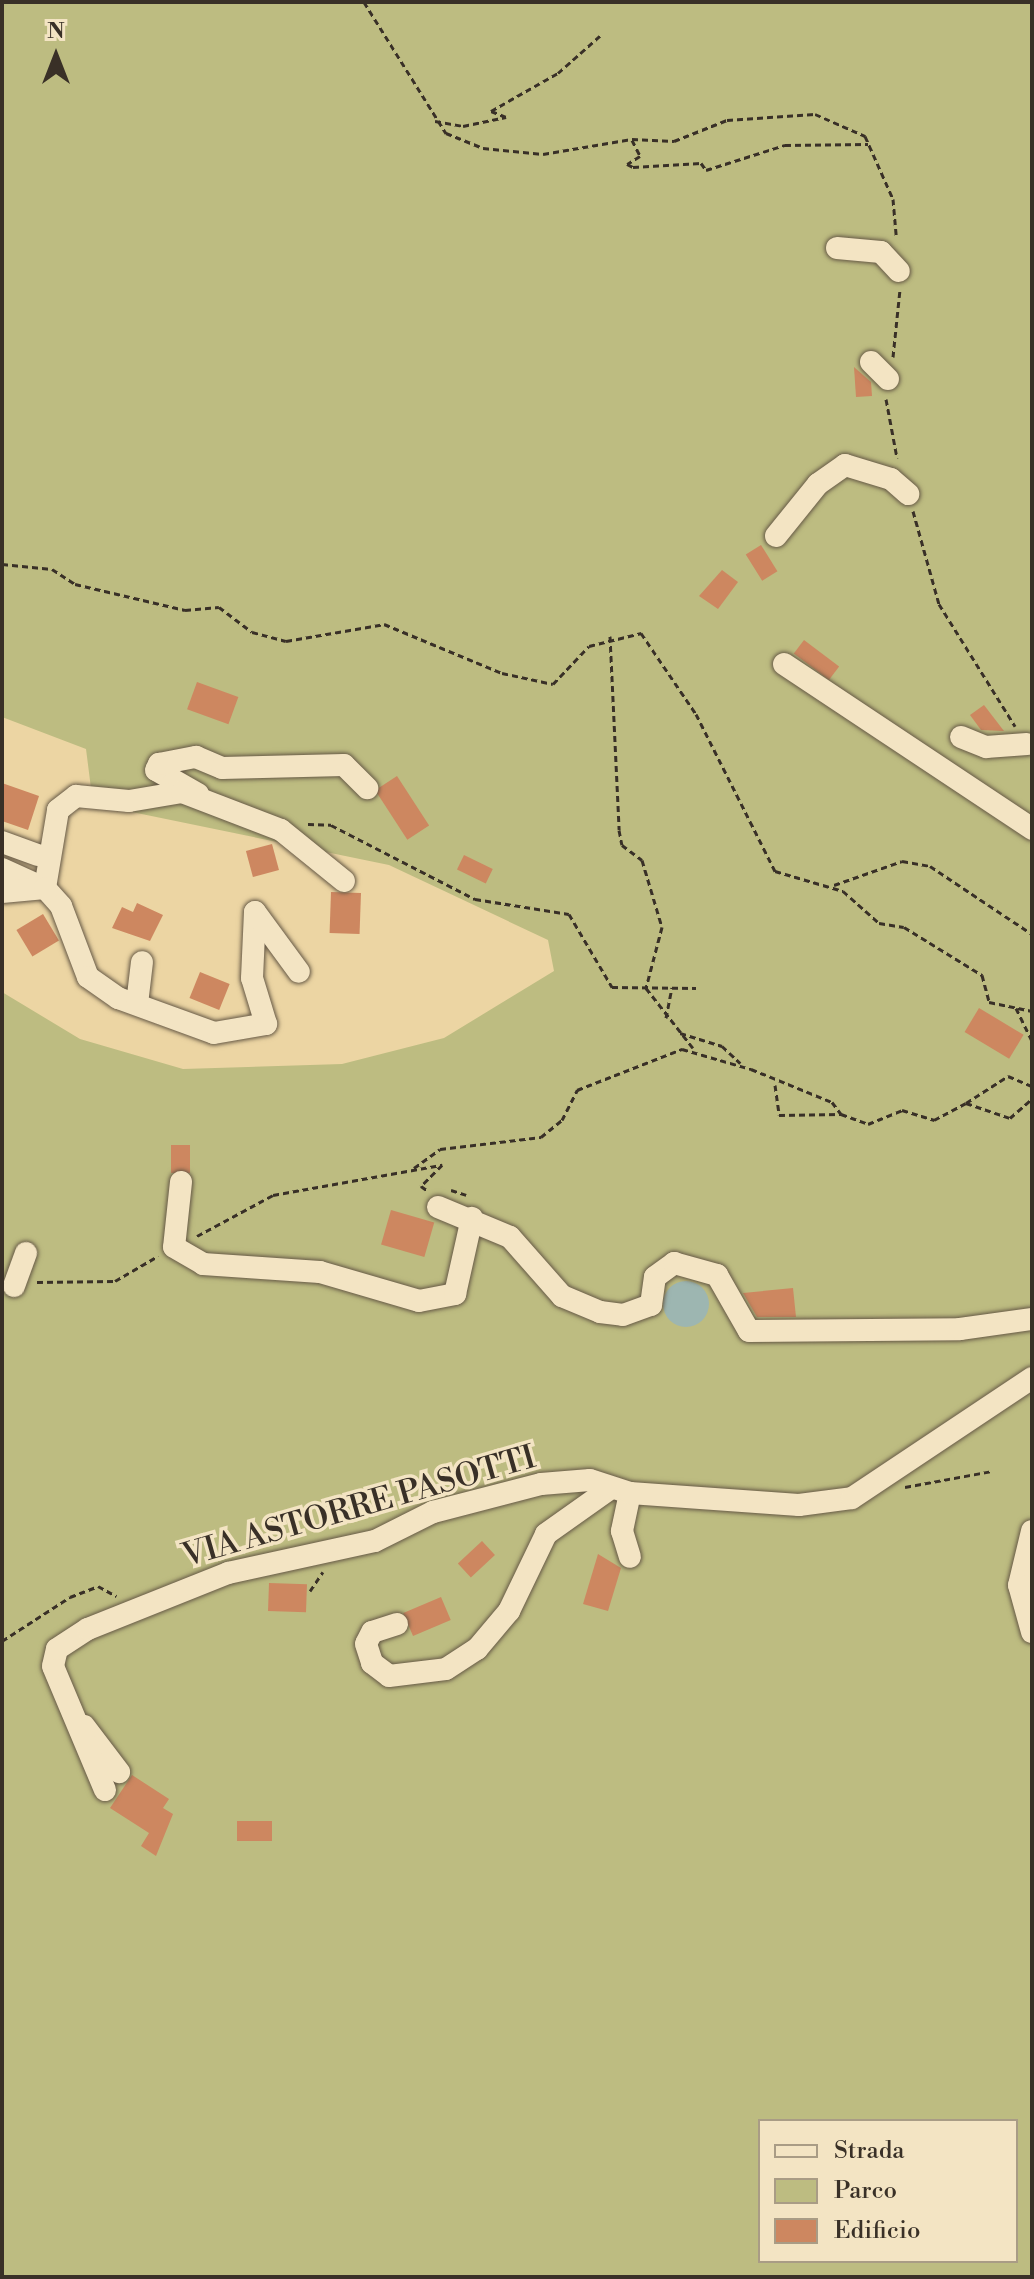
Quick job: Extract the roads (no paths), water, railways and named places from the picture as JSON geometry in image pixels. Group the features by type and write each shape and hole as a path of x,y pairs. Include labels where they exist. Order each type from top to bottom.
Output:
{"street":[{"path":"837,248 881,252 899,271"},
{"path":"871,362 888,379"},
{"path":"776,536 818,484 845,465 891,479 908,494"},
{"path":"784,664 1032,829"},
{"path":"961,737 986,747 1027,744"},
{"path":"204,802 191,786 156,770 159,764 196,757 222,768 344,765 367,788"},
{"path":"45,888 58,810 76,796 129,801 182,792 294,831 344,881"},
{"path":"2,842 38,855"},
{"path":"2,869 45,888 61,906 88,977 137,1004 214,1033 259,1029 266,1024 252,978 255,912 299,972"},
{"path":"2,892 45,888"},
{"path":"137,1004 142,962"},
{"path":"181,1182 174,1247 203,1264 320,1272 419,1301 455,1294 474,1209"},
{"path":"438,1207 474,1209 531,1254 562,1296 600,1312 623,1315 651,1305 655,1277 674,1263 717,1275 749,1331 960,1329 1032,1319"},
{"path":"14,1286 26,1253"},
{"name":"VIA ASTORRE PASOTTI","path":"112,1781 55,1683 57,1649 136,1604 228,1573 375,1541 433,1512 541,1484 590,1480 620,1490 799,1505 852,1498 1032,1378"},
{"path":"397,1624 372,1632 366,1644 372,1663 402,1677 446,1669 477,1649 509,1611 546,1534 620,1490 622,1531 630,1557"},
{"path":"1032,1531 1019,1585 1032,1632"}],"water":[{"path":"686,1281 702,1288 709,1304 702,1320 686,1327 670,1320 663,1304 670,1288"}]}
